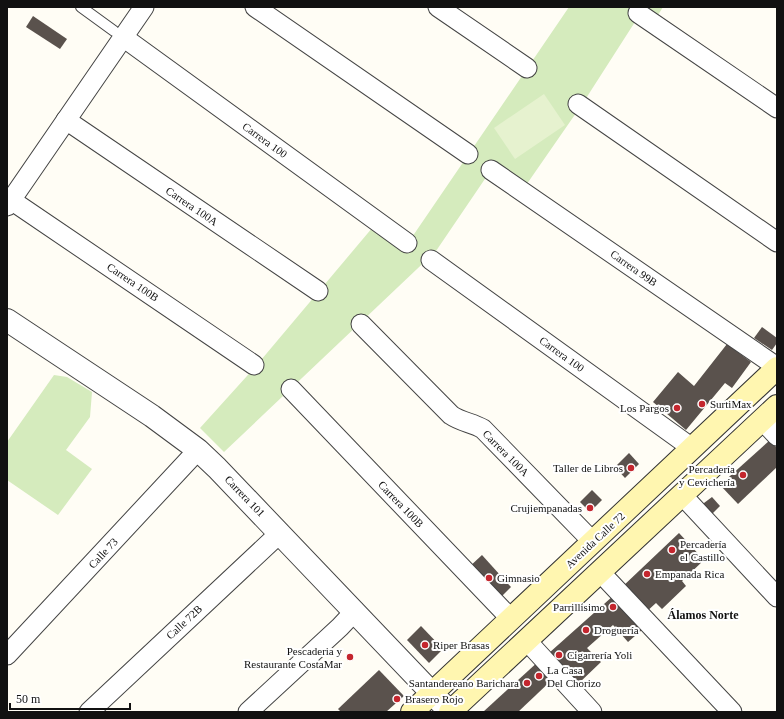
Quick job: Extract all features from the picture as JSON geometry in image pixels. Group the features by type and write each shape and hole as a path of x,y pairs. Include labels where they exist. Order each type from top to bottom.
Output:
{"main road":[{"name":"Avenida Calle 72","path":"412,712 777,368"},
{"path":"450,712 769,413"}],"street":[{"path":"9,203 66,120 118,34 144,7"},
{"path":"255,7 468,154"},
{"path":"438,7 527,68"},
{"path":"638,13 777,108"},
{"name":"Carrera 100","path":"118,34 407,243"},
{"path":"578,104 777,242"},
{"name":"Carrera 100A","path":"66,120 318,291"},
{"name":"Carrera 99B","path":"491,170 777,368"},
{"name":"Carrera 100B","path":"9,203 254,365"},
{"name":"Carrera 100","path":"432,260 692,448"},
{"name":"Carrera 101","path":"7,320 152,416 198,450 280,533 450,712"},
{"name":"Carrera 100A","path":"361,324 452,415 483,429 593,542"},
{"name":"Carrera 100B","path":"291,389 511,619"},
{"path":"769,413 777,436"},
{"name":"Calle 73","path":"7,655 198,450"},
{"path":"682,495 777,597"},
{"name":"Calle 72B","path":"89,712 280,533"},
{"path":"600,572 732,712"},
{"path":"248,712 340,627 354,611"},
{"path":"527,641 592,712"}],"lane":[{"name":"Carrera 100","path":"81,7 118,34"}],"green space":[{"path":"569,7 663,7 655,20 642,11 583,103 522,191 491,170 436,251 224,452 200,428 256,366 378,221 408,243"},
{"path":"544,94 565,125 515,159 494,128"},
{"path":"54,375 67,377 92,392 90,417 66,450 92,469 58,515 7,480 7,442"}],"building":[{"path":"33,16 67,39 60,49 26,27"},
{"path":"762,327 777,338 777,343 772,350 754,338"},
{"path":"727,344 751,362 732,388 725,383 686,430 653,402 678,372 694,386"},
{"path":"770,440 777,448 777,467 738,504 720,485"},
{"path":"629,453 639,464 625,478 615,467"},
{"path":"592,490 602,500 590,512 580,502"},
{"path":"712,497 720,506 710,516 700,506"},
{"path":"679,533 704,560 682,581 686,586 662,609 656,603 645,613 621,588"},
{"name":"Gimnasio","path":"482,555 511,587 497,601 467,569"},
{"path":"613,596 643,629 628,642 613,625 587,648 601,662 578,684 549,653"},
{"name":"Riper Brasas","path":"421,626 443,649 429,663 407,640"},
{"path":"540,660 555,677 518,712 483,712"},
{"path":"379,670 404,696 386,712 341,712 338,709"}],"place":[{"name":"SurtiMax","path":"702,404"},
{"name":"Los Pargos","path":"677,408"},
{"name":"Taller de Libros","path":"631,468"},
{"name":"Percadería y Cevichería","path":"743,475"},
{"name":"Crujiempanadas","path":"590,508"},
{"name":"Percadería el Castillo","path":"672,550"},
{"name":"Empanada Rica","path":"647,574"},
{"name":"Gimnasio","path":"489,578"},
{"name":"Parrillisimo","path":"613,607"},
{"name":"Droguería","path":"586,630"},
{"name":"Riper Brasas","path":"425,645"},
{"name":"Cigarrería Yoli","path":"559,655"},
{"name":"Pescaderia y Restaurante CostaMar","path":"350,657"},
{"name":"La Casa Del Chorizo","path":"539,676"},
{"name":"Santandereano Barichara","path":"527,683"},
{"name":"Brasero Rojo","path":"397,699"}],"district":[{"name":"Álamos Norte","path":"703,615"}]}
